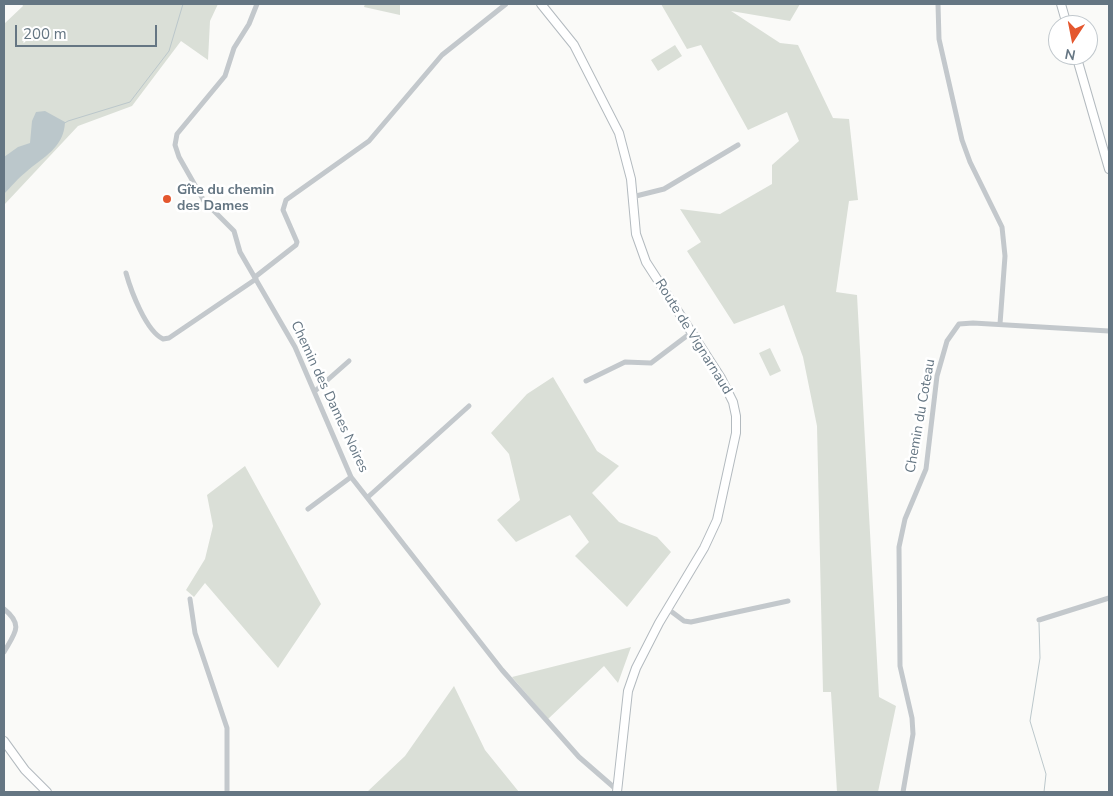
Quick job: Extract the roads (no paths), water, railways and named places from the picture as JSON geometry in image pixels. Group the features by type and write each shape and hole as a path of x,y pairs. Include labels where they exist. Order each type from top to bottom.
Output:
{"street":[{"name":"Chemin des Dames Noires","path":"257,4 249,24 234,48 226,76 201,104 175,140 179,157 204,200 234,231 240,252 295,347 351,477 368,497 415,562 502,670 579,757 617,791"},
{"path":"126,273 147,321 158,337 163,340 169,338 256,278 296,246 297,242 283,210 286,200 369,140 442,55 506,4"},
{"name":"Route de Vignarnaud","path":"541,4 574,45 613,120 624,149 638,244 646,262 692,332 733,402 736,433 717,520 704,548 636,668 628,691 617,791"},
{"path":"938,4 939,39 962,140 970,162 1002,228 1005,256 1000,324 1109,331"},
{"path":"1079,65 1109,170"},
{"path":"632,196 664,189 738,145"},
{"name":"Chemin du Coteau","path":"903,792 913,734 912,718 900,666 898,547 901,532 926,469 937,376 947,341 959,324 972,322 1000,324"},
{"path":"586,381 625,362 650,363 692,332"},
{"path":"315,391 349,361"},
{"path":"368,497 469,406"},
{"path":"308,509 351,477"},
{"path":"1039,620 1109,598"},
{"path":"190,599 195,633 227,728 227,792"},
{"path":"668,609 688,623 788,601"},
{"path":"4,609 16,622 17,630 4,652"},
{"path":"4,741 26,770 48,792"}],"waterway":[{"path":"63,124 130,102 169,51 183,4"},
{"path":"1039,623 1040,658 1030,721 1046,774 1044,792"}],"place":[{"name":"Gîte du chemin des Dames","path":"167,199"}]}
